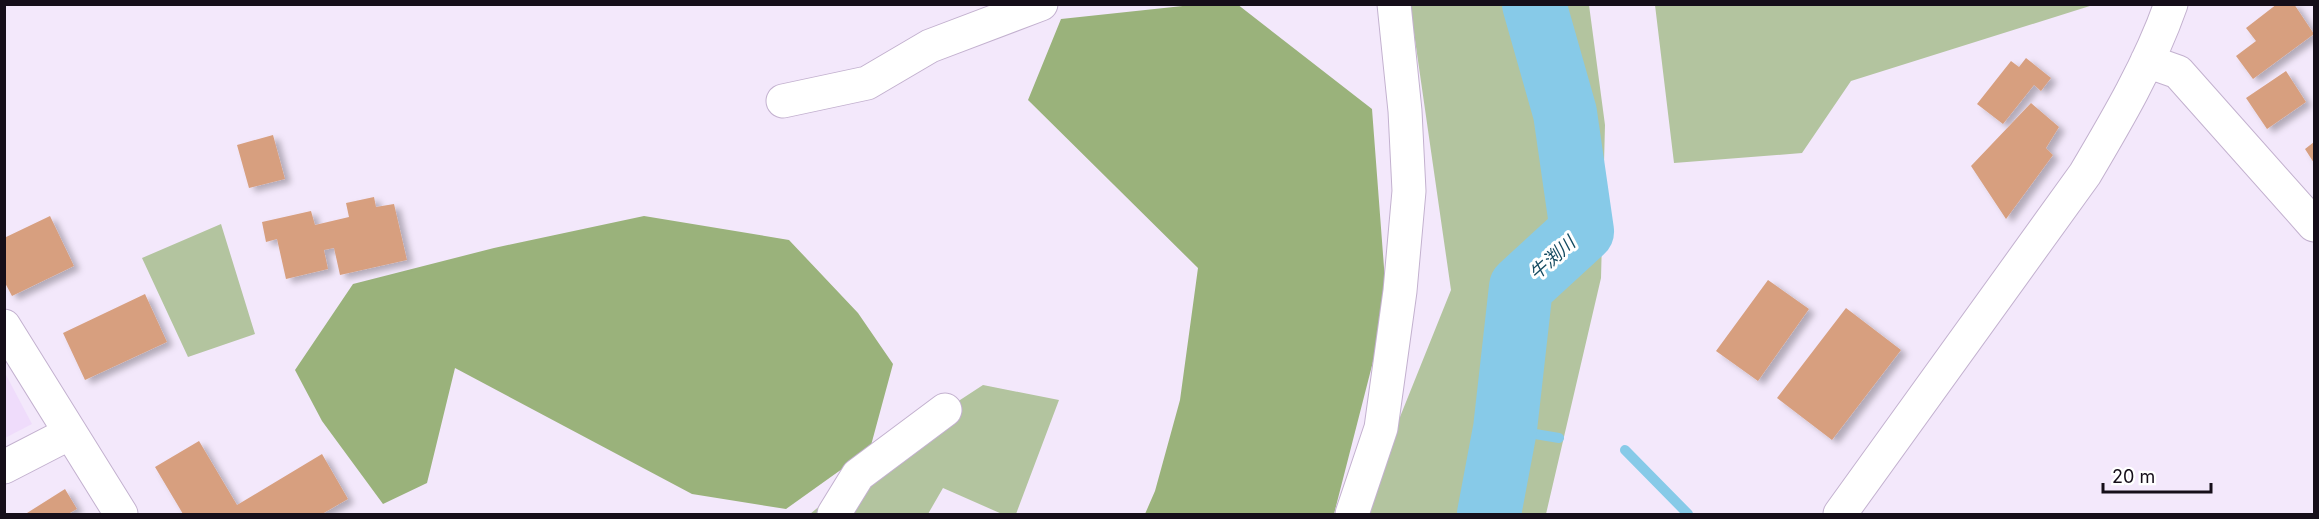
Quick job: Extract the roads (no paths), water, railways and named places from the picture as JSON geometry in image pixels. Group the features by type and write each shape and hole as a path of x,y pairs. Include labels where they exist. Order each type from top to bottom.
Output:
{"street":[{"path":"783,101 867,83 930,46 1041,4"},
{"path":"1352,514 1381,428 1401,291 1409,191 1405,111 1394,4"},
{"path":"1840,514 2085,174 2113,127 2147,61 2171,4"},
{"path":"2147,61 2178,72 2314,225"},
{"path":"4,326 121,514"},
{"path":"834,514 858,475 945,410"},
{"path":"4,467 70,433"}],"waterway":[{"name":"牛渕川","path":"1489,514 1505,429 1521,287 1582,231 1565,113 1534,4"},
{"path":"1505,429 1559,438"},
{"path":"1625,450 1688,514"}]}
